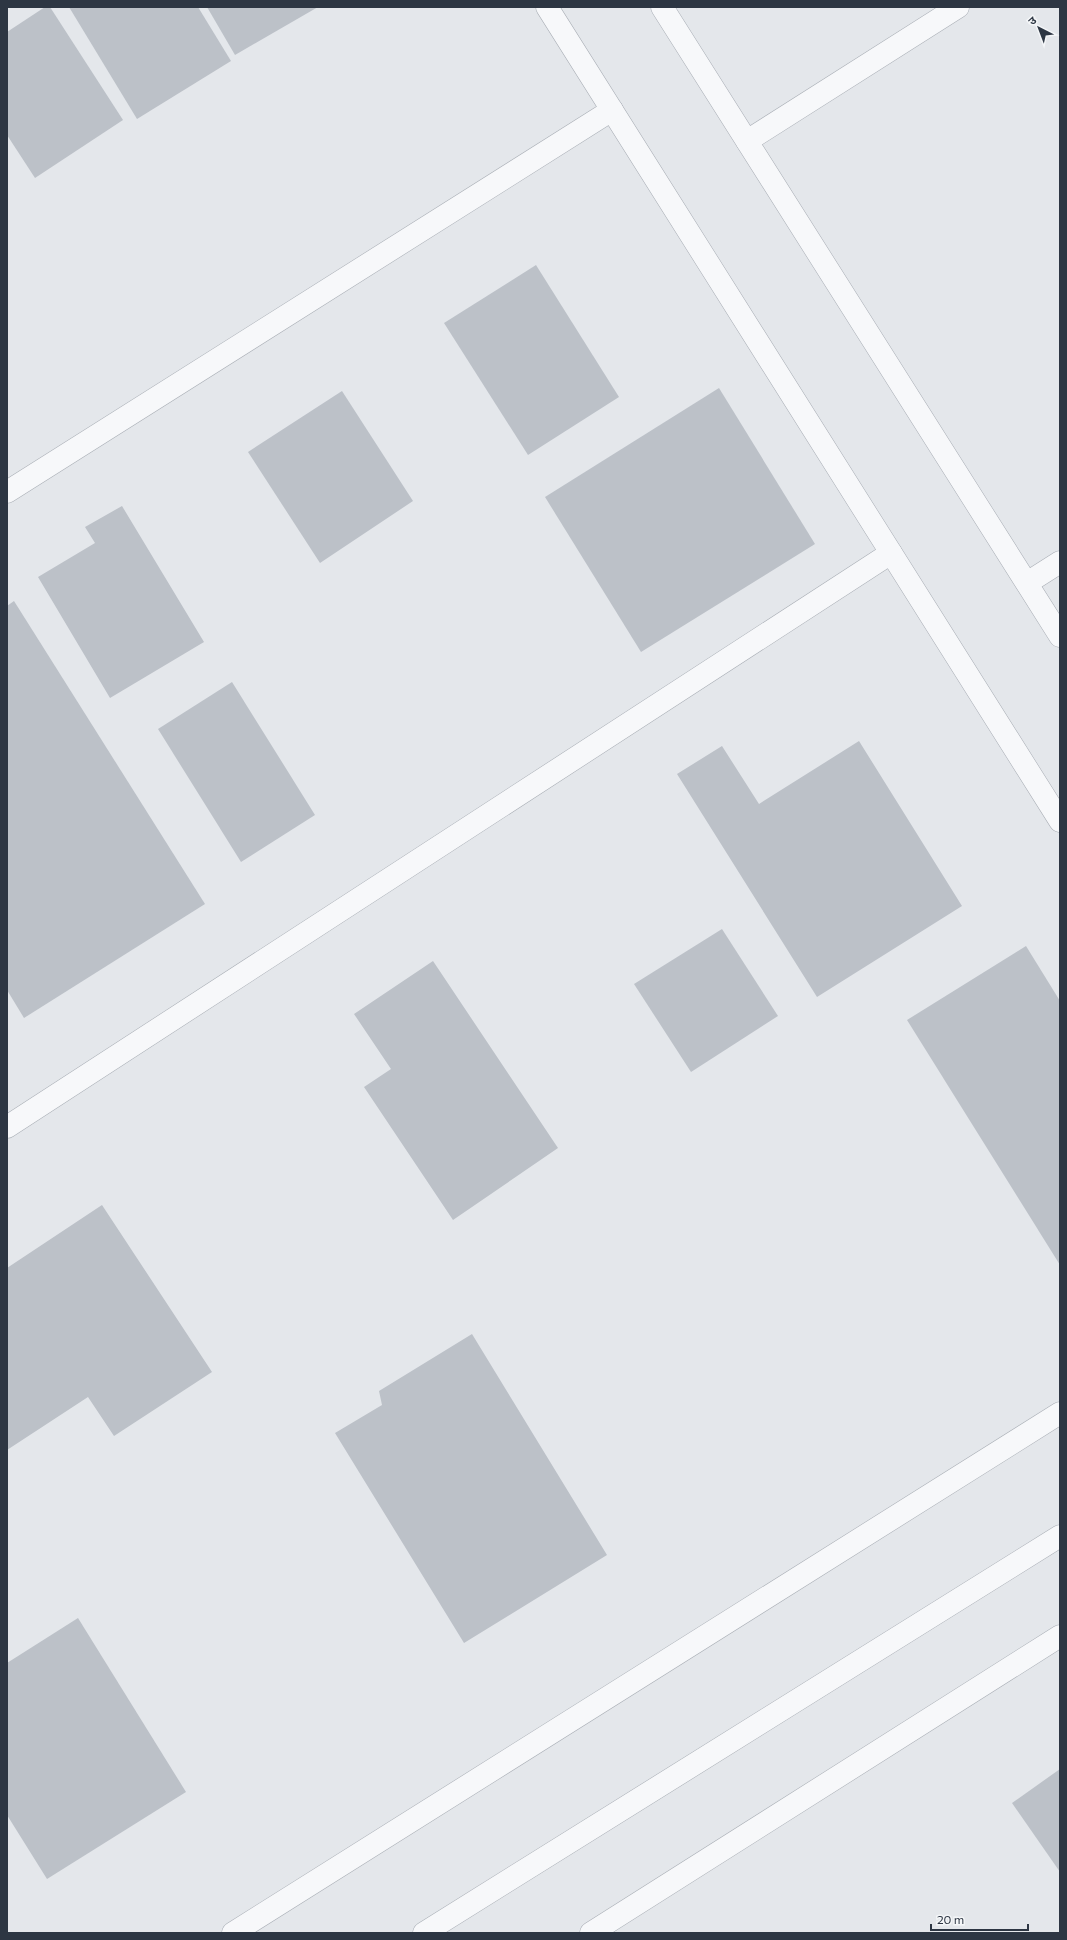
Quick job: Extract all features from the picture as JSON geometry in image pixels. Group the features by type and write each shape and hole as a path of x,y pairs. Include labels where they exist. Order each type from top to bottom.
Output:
{"street":[{"path":"547,7 1060,821"},
{"path":"662,7 1060,636"},
{"path":"747,141 958,7"},
{"path":"7,492 612,110"},
{"path":"7,1127 891,553"},
{"path":"1026,583 1060,562"},
{"path":"233,1933 1060,1413"},
{"path":"424,1933 1060,1536"},
{"path":"591,1933 1060,1636"}],"building":[{"path":"45,7 50,7 123,120 35,178 7,135 7,32"},
{"path":"69,7 198,7 231,61 137,119"},
{"path":"207,7 318,7 235,55"},
{"path":"536,265 619,397 528,455 444,323"},
{"path":"719,388 815,544 641,652 545,497"},
{"path":"342,391 413,501 320,563 248,452"},
{"path":"122,506 204,642 110,698 38,577 95,543 85,527"},
{"path":"14,601 205,904 24,1018 7,990 7,606"},
{"path":"232,682 315,815 241,862 158,729"},
{"path":"859,741 962,906 817,997 677,774 722,746 759,804"},
{"path":"722,929 778,1016 691,1072 634,984"},
{"path":"1026,946 1060,1001 1060,1265 907,1020"},
{"path":"433,961 558,1148 453,1220 364,1087 391,1069 354,1014"},
{"path":"102,1205 212,1372 114,1436 88,1397 7,1450 7,1268"},
{"path":"472,1334 607,1555 464,1643 335,1433 382,1405 379,1391"},
{"path":"78,1618 186,1792 47,1879 7,1815 7,1663"},
{"path":"1060,1769 1060,1872 1012,1803"}]}
